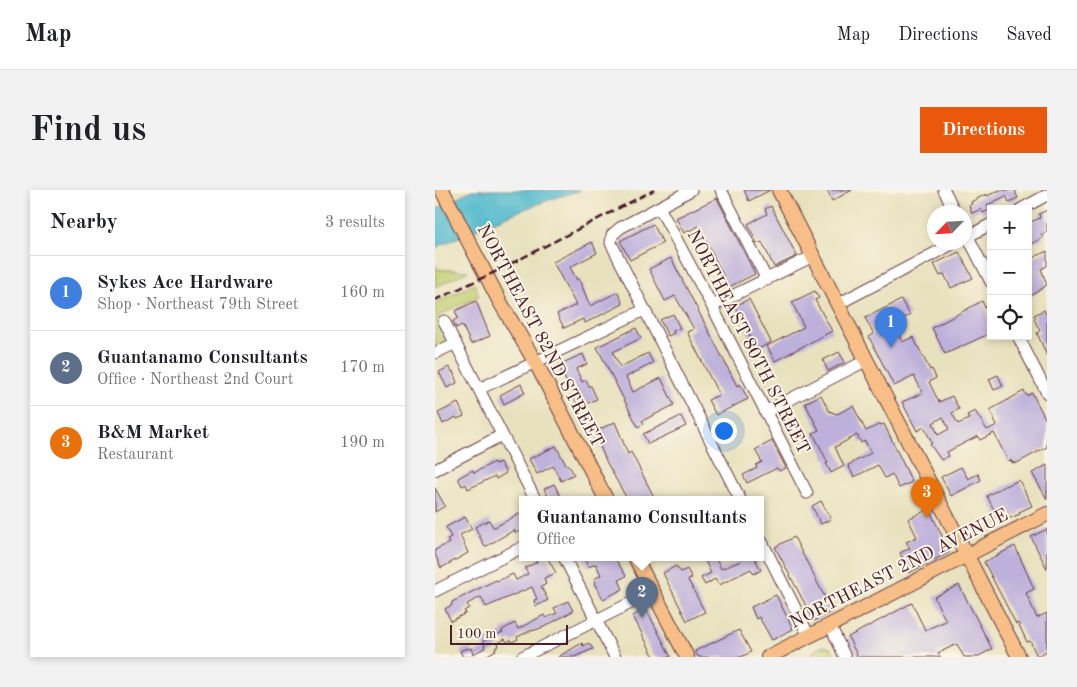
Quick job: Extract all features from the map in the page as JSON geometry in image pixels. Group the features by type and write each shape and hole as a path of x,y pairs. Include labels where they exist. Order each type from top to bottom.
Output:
{"main road":[{"path":"779,190 1019,657"},
{"name":"NORTHEAST 82ND STREET","path":"445,195 604,496"},
{"name":"NORTHEAST 2ND AVENUE","path":"768,657 1047,514"},
{"path":"637,561 687,657"}],"street":[{"path":"691,190 620,228 611,238 612,246 738,496"},
{"path":"721,190 767,280"},
{"path":"944,190 952,205"},
{"path":"1028,205 1047,195"},
{"name":"NORTHEAST 80TH STREET","path":"659,207 712,306 807,493"},
{"path":"972,232 987,226"},
{"path":"972,248 987,275"},
{"path":"838,304 941,250"},
{"path":"712,306 813,256"},
{"path":"479,389 644,310"},
{"path":"444,321 533,496"},
{"path":"1020,340 1047,393"},
{"path":"435,353 456,343"},
{"path":"765,412 867,360"},
{"path":"435,470 502,435"},
{"path":"764,546 809,636"},
{"path":"435,592 519,549"},
{"path":"566,561 615,657"},
{"path":"522,657 653,592"},
{"path":"830,626 845,657"}],"green space":[{"path":"435,265 437,269 468,271 435,287"},
{"path":"475,284 479,296 438,316 448,339 445,343 435,348 435,303"},
{"path":"823,646 831,648 836,657 816,657 813,651"}],"water":[{"path":"471,190 581,190 525,209 435,248 435,210"}],"building":[{"path":"744,190 770,190 749,201"},
{"path":"827,190 852,190 832,201"},
{"path":"1000,190 1018,190 1015,192 1018,198 1009,202 1006,196 987,205 987,211 983,213 981,209 972,213 972,205 969,205 972,204 971,202 986,194 987,196"},
{"path":"717,198 755,274 729,287 699,226 684,233 676,218"},
{"path":"771,206 797,256 774,267 762,242 757,244 748,224 767,214 765,209"},
{"path":"1047,210 1047,232 1041,234 1043,238 1032,243 1032,221 1040,218 1039,214"},
{"path":"653,224 663,243 630,260 620,241"},
{"path":"592,242 597,253 570,267 577,280 579,279 590,306 618,292 623,304 585,323 583,319 564,328 557,314 576,305 553,262"},
{"path":"1047,251 1047,266 1041,269 1047,285 1032,295 1032,295 1032,258"},
{"path":"959,252 973,278 951,288 944,274 940,276 934,264"},
{"path":"671,258 737,386 740,384 748,399 716,415 708,400 719,395 687,332 694,329 675,296 665,301 649,269"},
{"path":"815,291 819,298 815,300 832,331 775,361 767,346 804,327 792,302"},
{"path":"749,299 771,342 757,350 735,306"},
{"path":"901,300 910,315 893,324 902,342 913,337 930,370 932,369 936,378 929,382 939,402 952,396 959,409 952,413 958,424 969,419 967,415 975,411 987,430 997,425 990,410 1024,391 1027,396 1032,393 1047,422 1047,447 1015,464 1011,460 1008,461 994,433 980,440 978,436 947,452 949,456 941,460 930,444 932,443 924,427 917,431 902,402 923,393 914,376 894,386 869,337 874,334 865,318","holes":["943,417 949,429 938,435 933,423"]},
{"path":"476,301 490,336 471,344 462,325 456,328 453,321 458,318 455,311"},
{"path":"982,301 987,312 987,335 945,354 932,328"},
{"path":"1044,310 1047,316 1047,356 1037,333 1040,331 1034,319 1036,318 1034,315"},
{"path":"673,314 680,328 668,336 660,320"},
{"path":"636,328 641,338 613,352 620,367 648,353 653,363 626,377 633,392 661,378 674,405 642,421 644,424 638,427 597,347"},
{"path":"839,352 845,362 828,371 823,360"},
{"path":"583,354 587,364 576,369 582,382 586,380 589,386 591,386 597,399 579,407 558,365"},
{"path":"449,367 453,371 457,383 447,388 439,372"},
{"path":"998,375 1003,386 994,390 989,379"},
{"path":"521,384 525,393 504,404 500,395"},
{"path":"821,395 829,411 837,414 853,406 866,431 884,424 912,482 899,488 892,474 885,478 878,465 854,477 848,465 871,453 865,441 861,443 857,435 835,447 844,466 831,473 813,433 819,430 805,403"},
{"path":"458,403 464,416 457,419 456,417 443,424 438,413"},
{"path":"681,416 686,426 648,444 643,434"},
{"path":"615,422 628,454 631,452 653,496 625,496 607,463 594,432"},
{"path":"772,441 786,468 779,471 777,468 747,483 743,475 757,468 756,465 762,462 755,450"},
{"path":"556,446 565,463 574,474 561,481 553,466 537,474 529,459"},
{"path":"494,462 495,464 500,462 506,473 496,479 495,476 468,489 466,484 462,486 458,478 473,470 474,473"},
{"path":"1047,465 1047,499 1032,473"},
{"path":"961,467 968,479 978,474 981,480 951,496 941,477"},
{"path":"1019,480 1032,506 1019,512 1020,514 1000,522 987,496"},
{"path":"554,484 560,496 548,496 544,489"},
{"path":"435,488 445,506 435,512"},
{"path":"821,501 831,519 821,524 812,506"},
{"path":"929,509 950,552 909,573 900,553 910,548 906,542 917,537 908,519"},
{"path":"519,514 519,532 516,533 514,530 485,547 475,527 489,520 493,527"},
{"path":"465,517 472,529 460,535 468,553 441,568 435,550 449,543 447,539 451,537 446,527"},
{"path":"1047,529 1047,569 1031,537"},
{"path":"794,537 832,611 814,621 775,547"},
{"path":"1015,546 1034,589 1026,593 1037,618 1047,613 1047,651 1037,656 1030,641 1027,642 1018,623 1016,624 984,562"},
{"path":"549,561 556,573 544,578 546,584 541,587 548,600 536,606 534,600 537,599 532,587 486,607 481,597 467,604 469,608 464,611 466,613 451,621 445,609 452,605 452,602 496,580 513,574 516,580 528,574 525,568 537,562"},
{"path":"586,561 617,561 626,576 619,580 623,589 603,599 594,583 596,582 594,579 601,575 596,564 588,567"},
{"path":"705,561 717,561 721,569 741,561 756,561 761,570 754,574 751,569 719,585 715,579 705,585 701,578 711,573"},
{"path":"676,566 681,572 687,569 692,578 688,580 705,612 687,621 663,573"},
{"path":"959,585 992,649 977,657 964,657 957,644 938,653 940,657 858,657 848,637 912,603 925,630 946,621 934,597"},
{"path":"776,595 793,629 772,640 759,617 756,619 751,607"},
{"path":"568,601 573,611 544,627 517,637 518,639 512,642 511,640 507,642 505,639 498,643 499,646 495,648 496,650 484,657 463,657 460,651 471,648 473,654 485,648 483,641 503,632 502,630 515,623 518,629 544,615 546,618 557,613 554,608"},
{"path":"646,609 671,657 654,657 633,616"},
{"path":"739,630 751,652 741,657 698,657 695,651"},
{"path":"582,643 583,646 589,643 593,649 574,657 558,657"}],"railway":[{"path":"435,300 495,272 654,190"}],"place":[{"name":"Sykes Ace Hardware","path":"891,348"},
{"name":"B&M Market","path":"927,518"},
{"name":"Guantanamo Consultants","path":"642,618"}]}
